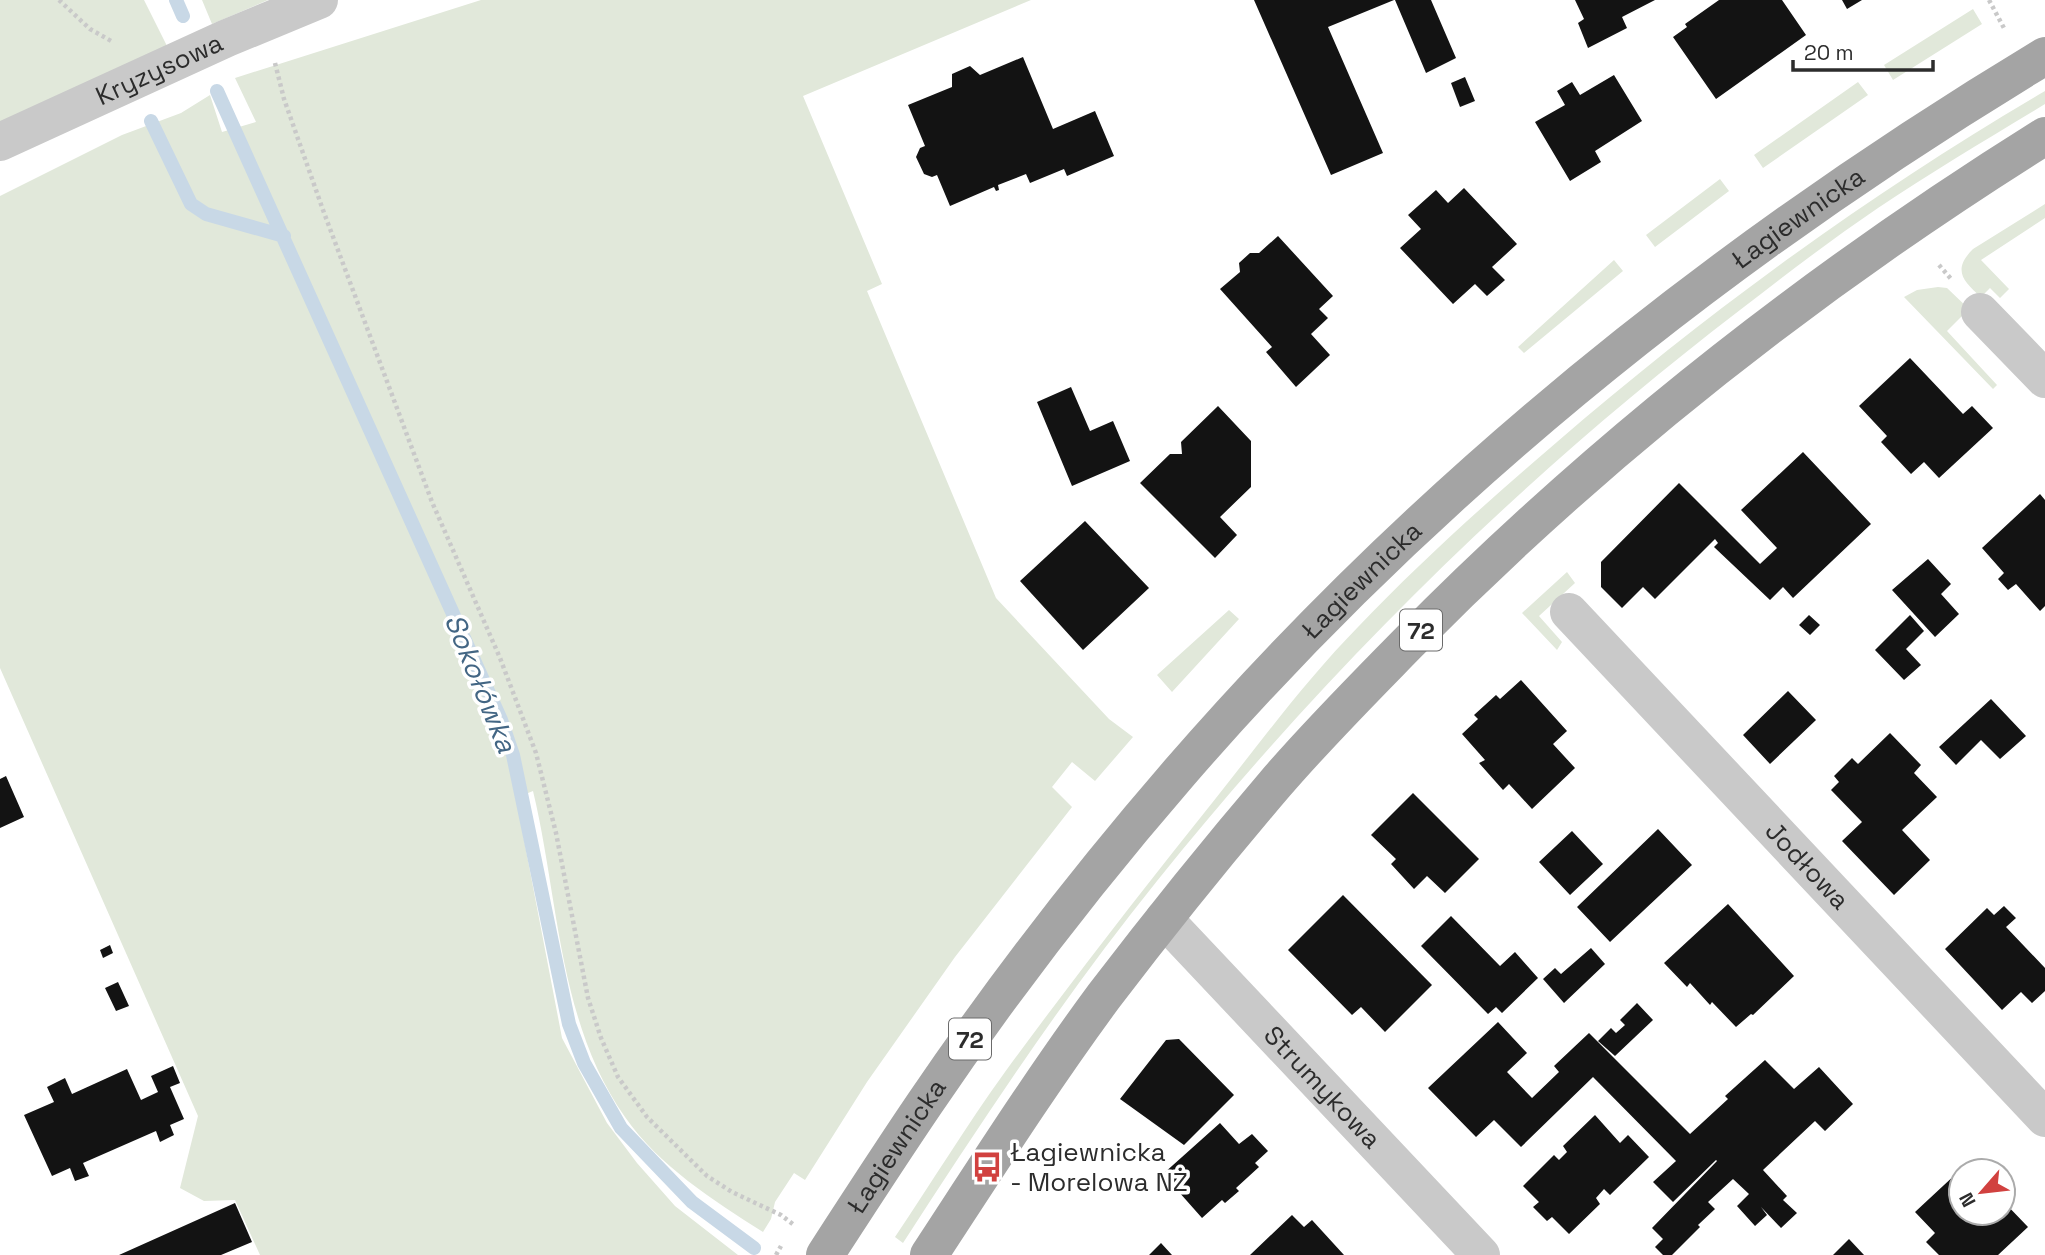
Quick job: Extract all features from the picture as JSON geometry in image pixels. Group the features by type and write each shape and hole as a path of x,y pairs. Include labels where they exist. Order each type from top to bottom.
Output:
{"main road":[{"name":"Łagiewnicka","path":"825,1255 988,1012 1058,920 1181,771 1297,645 1383,558 1537,420 1623,348 1717,275 1845,182 2045,56"},
{"name":"72","path":"929,1255 1052,1070 1164,919 1269,791 1346,706 1444,607 1575,484 1642,426 1800,302 1889,237 2045,136"}],"street":[{"name":"Kryzysowa","path":"0,142 227,38 319,0"},
{"path":"1980,312 2045,379"},
{"name":"Jodłowa","path":"1569,612 2045,1118"},
{"name":"Strumykowa","path":"1164,919 1481,1255"}],"path":[{"path":"1989,0 2006,30"},
{"path":"275,61 284,99 388,387 432,502 500,658 536,753 556,833 588,998 618,1077 647,1117 707,1175 732,1192 781,1215 793,1224"}],"shaded area":[{"path":"0,0 144,0 167,46 0,122"},
{"path":"202,0 268,0 212,24"},
{"path":"481,0 1031,0 803,96 882,284 867,291 996,598 1109,719 1133,737 1095,781 1072,762 1052,787 1072,807 955,957 867,1082 805,1180 794,1173 775,1202 771,1219 763,1232 688,1181 654,1151 625,1117 603,1080 573,1001 533,791 516,798 562,1038 607,1123 637,1163 675,1206 738,1255 260,1255 235,1200 204,1201 180,1188 198,1116 0,668 0,196 122,135 181,113 210,95 222,132 256,122 235,78"},
{"path":"1973,9 1982,24 1893,80 1884,65"},
{"path":"1858,82 1868,95 1763,168 1754,155"},
{"path":"2045,91 2045,104 1860,220 1660,373 1505,507 1431,578 1359,650 1290,725 1157,881 1057,1014 903,1243 895,1237 991,1092 1162,866 1302,689 1406,579 1531,464 1615,393 1733,300 1793,255 1917,170"},
{"path":"1720,179 1729,191 1655,247 1646,235"},
{"path":"2045,204 2045,218 1981,260 2009,289 2000,298 1990,288 1981,297 1962,275 1967,256 1973,249"},
{"path":"1614,260 1623,271 1524,353 1518,347"},
{"path":"1947,288 1969,309 1947,331 1997,385 1993,389 1904,297 1917,290"},
{"path":"1567,572 1575,583 1539,616 1562,642 1557,650 1522,613"},
{"path":"1229,610 1239,619 1172,692 1157,675"}],"building":[{"path":"1254,0 1394,0 1328,27 1383,153 1331,175"},
{"path":"1395,0 1431,0 1456,58 1426,73"},
{"path":"1575,0 1655,0 1622,17 1627,28 1588,48 1578,23 1584,19"},
{"path":"1719,0 1782,0 1806,35 1716,99 1673,37 1687,27 1685,24"},
{"path":"1842,0 1862,0 1847,9"},
{"path":"1023,57 1053,129 1095,111 1114,156 1067,176 1064,169 1030,183 1026,174 998,185 999,190 996,191 994,187 950,206 937,175 932,177 924,174 916,157 920,148 925,146 908,105 952,87 952,74 970,66 980,75"},
{"path":"1614,75 1642,121 1595,151 1601,162 1570,181 1535,122 1565,105 1557,91 1572,82 1580,95"},
{"path":"1465,77 1475,101 1460,107 1451,83"},
{"path":"1464,188 1517,244 1492,267 1505,280 1487,296 1475,284 1453,304 1400,248 1421,229 1408,215 1436,190 1448,203"},
{"path":"1278,236 1333,296 1319,309 1328,318 1311,334 1330,355 1296,387 1266,352 1272,347 1220,289 1240,272 1239,263 1250,253 1259,253"},
{"path":"1910,358 1963,414 1972,406 1993,428 1939,478 1924,462 1911,474 1881,442 1887,436 1859,406"},
{"path":"1071,387 1090,431 1113,421 1130,461 1072,486 1037,402"},
{"path":"1218,406 1251,441 1251,487 1220,517 1237,535 1215,558 1140,483 1170,454 1182,454 1181,442"},
{"path":"1803,452 1871,524 1793,598 1783,587 1770,600 1714,547 1718,543 1715,539 1655,599 1643,587 1622,608 1601,587 1601,562 1679,483 1760,564 1777,548 1741,510"},
{"path":"2040,494 2045,500 2045,606 2040,611 2016,584 2008,590 1998,579 2004,573 1982,548"},
{"path":"1085,521 1149,588 1083,650 1020,581"},
{"path":"1928,559 1951,584 1941,594 1959,614 1935,637 1892,590"},
{"path":"1809,615 1820,625 1810,635 1799,625"},
{"path":"1910,615 1924,631 1906,649 1921,665 1904,680 1875,650"},
{"path":"1521,680 1567,731 1553,744 1575,768 1532,809 1509,784 1503,790 1479,763 1485,760 1462,734 1478,719 1474,715 1496,695 1500,699"},
{"path":"1788,691 1816,720 1770,764 1743,735"},
{"path":"1991,699 2026,736 2000,759 1981,740 1956,765 1939,747"},
{"path":"1890,733 1921,765 1914,773 1937,797 1902,830 1930,860 1894,895 1842,841 1862,822 1831,790 1839,782 1834,776 1852,758 1858,764"},
{"path":"6,776 24,817 0,828 0,779"},
{"path":"1413,793 1479,859 1445,893 1427,876 1414,889 1391,864 1396,859 1371,835"},
{"path":"1658,829 1692,865 1610,942 1577,907"},
{"path":"1572,831 1603,864 1570,895 1539,862"},
{"path":"1343,895 1432,985 1385,1032 1361,1007 1352,1015 1288,950"},
{"path":"1728,904 1794,976 1753,1015 1736,1027 1712,1002 1710,1005 1690,983 1687,987 1664,963"},
{"path":"2004,906 2016,918 2006,927 2045,968 2045,991 2032,1003 2021,992 2002,1010 1945,949 1987,908 1994,915"},
{"path":"1451,916 1500,966 1515,952 1538,978 1502,1013 1496,1007 1488,1014 1421,946"},
{"path":"110,945 113,953 103,958 100,950"},
{"path":"1591,948 1605,964 1564,1003 1543,979 1555,968 1561,974"},
{"path":"118,982 129,1006 116,1011 105,988"},
{"path":"1637,1003 1653,1020 1615,1056 1598,1041 1611,1028 1616,1033 1625,1025 1620,1020"},
{"path":"1498,1022 1527,1053 1507,1072 1532,1098 1559,1072 1554,1066 1589,1033 1690,1134 1728,1099 1725,1096 1765,1060 1794,1089 1819,1067 1853,1104 1825,1131 1815,1121 1763,1170 1787,1196 1783,1200 1797,1213 1781,1228 1761,1207 1767,1215 1755,1226 1737,1206 1749,1194 1733,1179 1708,1202 1715,1209 1698,1225 1700,1227 1672,1255 1663,1255 1655,1247 1663,1239 1652,1228 1717,1161 1673,1202 1653,1182 1676,1161 1593,1077 1521,1147 1494,1120 1476,1137 1428,1088"},
{"path":"1179,1039 1234,1095 1184,1145 1120,1099 1166,1040"},
{"path":"173,1066 180,1083 170,1087 184,1119 170,1125 174,1135 160,1142 156,1131 83,1163 89,1176 75,1181 70,1168 52,1176 24,1115 54,1102 47,1087 65,1078 72,1094 127,1069 141,1100 158,1092 151,1076"},
{"path":"1595,1115 1620,1143 1628,1135 1649,1157 1610,1195 1604,1189 1596,1198 1600,1204 1569,1234 1552,1217 1547,1221 1533,1207 1539,1202 1523,1186 1554,1155 1559,1160 1567,1152 1563,1146"},
{"path":"1220,1123 1239,1144 1252,1134 1268,1151 1255,1163 1259,1167 1236,1188 1239,1191 1225,1203 1222,1200 1202,1218 1163,1174"},
{"path":"1947,1182 1947,1227 2017,1227 2017,1216 2028,1227 1998,1255 1939,1255 1926,1242 1935,1233 1915,1212"},
{"path":"235,1203 252,1242 221,1255 119,1255"},
{"path":"1292,1215 1304,1227 1312,1220 1344,1255 1250,1255"},
{"path":"1849,1239 1864,1255 1833,1255"},
{"path":"1161,1243 1172,1255 1149,1255"}],"waterway":[{"name":"Sokołówka","path":"176,0 183,16"},
{"name":"Sokołówka","path":"217,91 501,720 513,755 569,1024 584,1063 621,1128 692,1202 754,1248"},
{"path":"151,121 191,204 206,214 284,236"}],"place":[{"name":"Łagiewnicka - Morelowa NŻ","path":"987,1167"}]}
